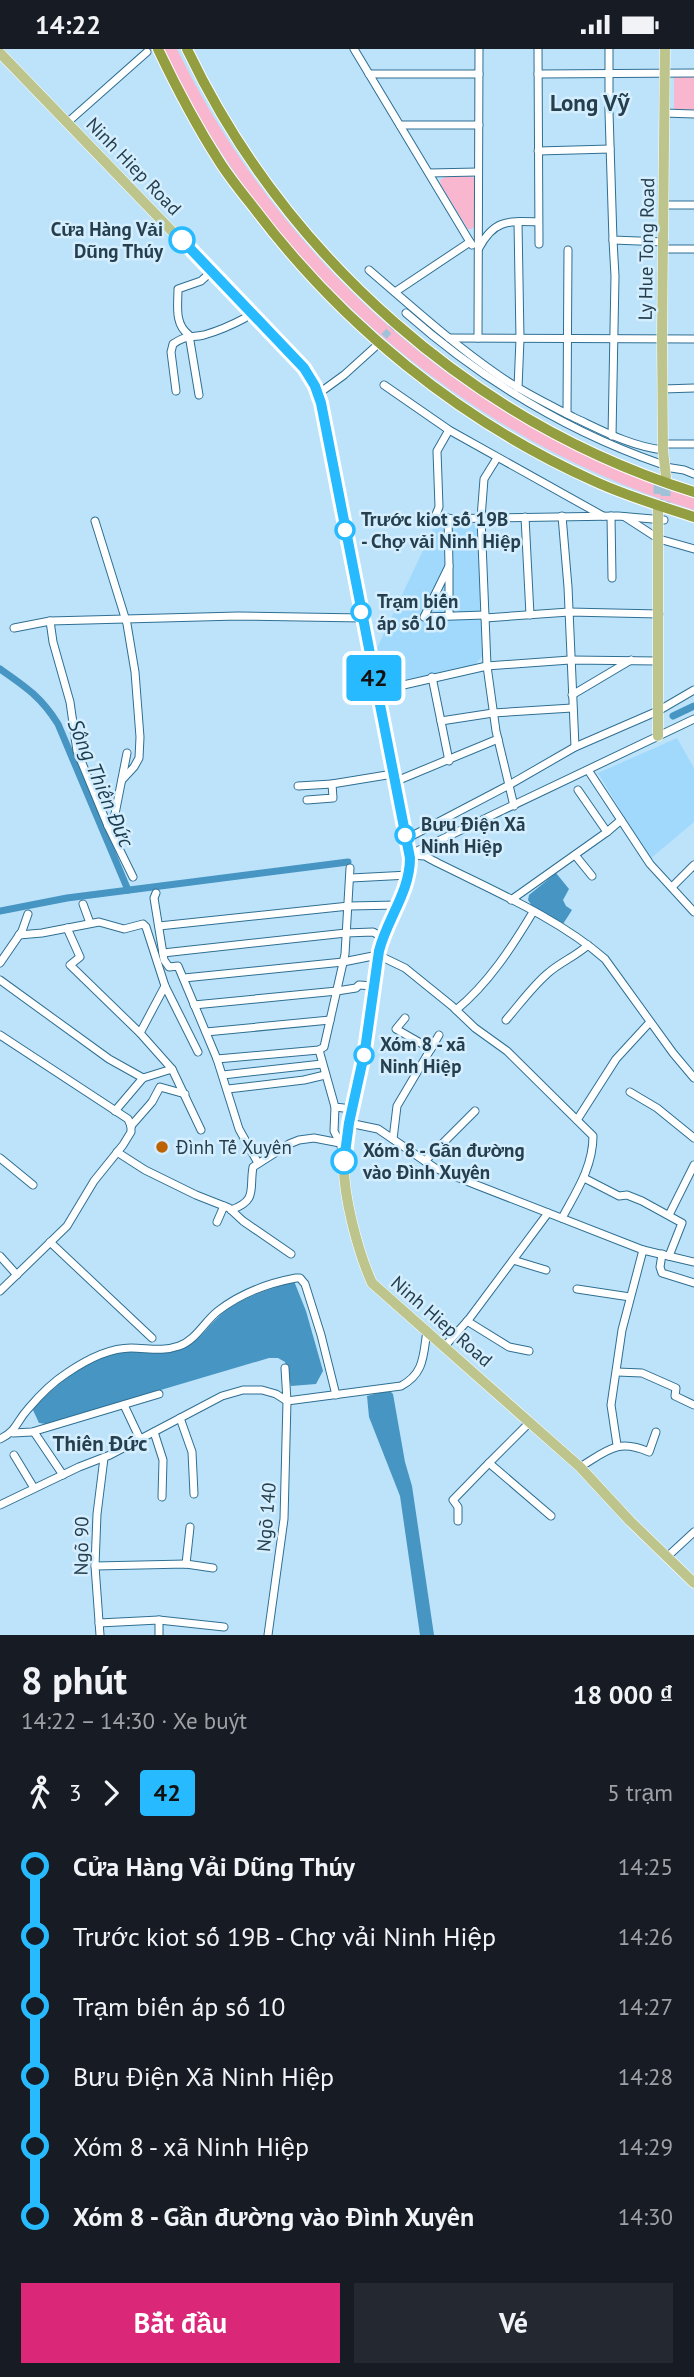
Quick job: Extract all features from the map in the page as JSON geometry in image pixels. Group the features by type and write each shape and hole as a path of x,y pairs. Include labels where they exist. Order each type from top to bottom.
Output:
{"highway":[{"path":"187,49 241,149 333,265 375,306 450,368 500,402 606,459 694,492"},
{"path":"152,50 219,163 313,281 355,322 432,386 483,421 594,481 694,517"}],"main road":[{"name":"Ly Hue Tong Road","path":"662,471 666,49"},
{"name":"Ninh Hiep Road","path":"0,53 304,368 318,394 409,855 409,875 382,937 378,955 365,1050 349,1123 344,1161 349,1202 362,1260 372,1283 580,1467 630,1521 694,1583"},
{"path":"658,736 661,515"}],"street":[{"path":"354,49 470,242 478,251"},
{"path":"478,338 479,49"},
{"path":"538,49 538,244"},
{"path":"609,49 614,339 612,436"},
{"path":"68,122 152,50"},
{"path":"538,74 694,73"},
{"path":"369,75 479,74"},
{"path":"664,113 694,114"},
{"path":"400,125 479,125"},
{"path":"538,151 610,149"},
{"path":"429,173 478,172"},
{"path":"665,205 694,205"},
{"path":"478,251 488,232 506,222 538,222"},
{"path":"518,222 518,388"},
{"path":"461,227 470,231 479,224"},
{"path":"613,240 694,249"},
{"path":"395,292 470,242"},
{"path":"567,414 568,250"},
{"path":"369,270 449,338 518,388 612,436 643,448 694,444"},
{"path":"199,395 189,335 182,330 179,322 178,289 201,281 212,271"},
{"path":"412,306 403,316 485,376 536,407 662,471 684,470 694,474"},
{"path":"176,391 173,345 189,335 201,335 225,328 245,318"},
{"path":"449,338 694,339"},
{"path":"318,394 344,375 374,347"},
{"path":"384,385 449,430 607,516"},
{"path":"663,389 694,389"},
{"path":"449,430 437,451 439,507 434,519 661,515"},
{"path":"497,458 485,479 481,518 486,666 498,739 514,806"},
{"path":"562,516 575,747"},
{"path":"607,516 612,578"},
{"path":"526,517 530,615"},
{"path":"624,517 659,539 694,549"},
{"path":"448,518 449,616"},
{"path":"95,521 126,619 135,673 139,758 122,780"},
{"path":"449,566 424,617 485,617 569,612 659,614"},
{"path":"14,628 50,621 239,616 363,618"},
{"path":"50,621 53,642 70,702 78,751 108,826 133,877"},
{"path":"377,691 486,666 570,660 658,661"},
{"path":"572,695 632,660"},
{"path":"432,677 449,761"},
{"path":"406,839 575,747 658,711 694,690"},
{"path":"440,721 493,713 572,708"},
{"path":"409,855 694,719"},
{"path":"298,786 394,778 449,761 498,739"},
{"path":"108,826 114,819 127,753"},
{"path":"588,770 650,864 692,906"},
{"path":"307,800 332,798 332,784"},
{"path":"578,790 607,832"},
{"path":"511,900 621,820"},
{"path":"409,855 425,856 533,912 588,945 605,959 694,1078"},
{"path":"575,855 592,876"},
{"path":"671,887 694,865"},
{"path":"217,1059 319,1050 324,1047 343,962 350,868"},
{"path":"351,878 409,875"},
{"path":"156,893 154,898 163,953 169,967 178,966 184,978 223,1075 239,1129 255,1165 250,1198 245,1205 227,1208 217,1222"},
{"path":"83,904 90,923"},
{"path":"159,926 349,906 398,905"},
{"path":"456,1010 476,994 533,912"},
{"path":"0,963 19,935 28,914"},
{"path":"19,935 99,922 124,929 143,924 164,986 198,1052"},
{"path":"67,928 80,957 70,965 173,1069 201,1130"},
{"path":"163,953 346,933 373,932 382,937"},
{"path":"506,1020 545,975 588,945"},
{"path":"184,978 343,962 378,955 405,968 475,1028 507,1051 593,1136 593,1148 584,1178 562,1218"},
{"path":"0,980 109,1059 143,1078"},
{"path":"194,1005 337,991 356,988 359,985 373,986"},
{"path":"140,1033 164,986"},
{"path":"405,1018 396,1029 431,1049"},
{"path":"206,1032 330,1020"},
{"path":"577,1121 616,1059 650,1022"},
{"path":"0,1035 128,1119 131,1126 131,1132 94,1181 67,1226 0,1291"},
{"path":"393,1139 397,1106 439,1035"},
{"path":"319,1050 335,1107 334,1131 343,1149 344,1161"},
{"path":"223,1075 322,1064"},
{"path":"116,1111 143,1078 173,1069"},
{"path":"228,1089 325,1075"},
{"path":"131,1126 152,1102 160,1087 185,1094"},
{"path":"630,1092 657,1108 694,1138"},
{"path":"335,1107 352,1108"},
{"path":"425,1161 475,1111"},
{"path":"349,1123 378,1129 435,1168 474,1184 643,1250 694,1262"},
{"path":"255,1165 299,1140 314,1138 340,1143"},
{"path":"117,1152 145,1170 227,1208 291,1254"},
{"path":"0,1159 33,1185"},
{"path":"669,1215 694,1165"},
{"path":"584,1178 619,1196 635,1198 682,1223 660,1267 662,1272 694,1283"},
{"path":"445,1346 548,1213"},
{"path":"50,1242 152,1338"},
{"path":"617,1445 611,1405 622,1329 643,1250"},
{"path":"0,1256 17,1275"},
{"path":"513,1260 546,1270"},
{"path":"13,1433 29,1407 65,1374 92,1358 118,1349 152,1350 177,1347 195,1336 216,1312 238,1298 257,1289 296,1278 300,1278 304,1284 321,1335 336,1395"},
{"path":"576,1289 630,1297"},
{"path":"467,1321 509,1347 529,1351"},
{"path":"0,1505 104,1458 222,1396 243,1390 262,1390 287,1401 401,1386 416,1375 422,1365 428,1330"},
{"name":"Ngõ 140","path":"268,1635 284,1519 287,1401 285,1368"},
{"path":"617,1372 642,1373 676,1388 676,1396 694,1405"},
{"path":"0,1439 13,1433 34,1432 159,1394"},
{"path":"124,1405 140,1440"},
{"path":"180,1418 192,1452 194,1494"},
{"path":"457,1521 458,1507 453,1500 530,1422"},
{"path":"34,1432 62,1475"},
{"path":"154,1432 163,1460 162,1497"},
{"path":"580,1467 617,1445 638,1447 649,1452 656,1433"},
{"path":"14,1455 34,1488"},
{"name":"Ngõ 90","path":"100,1635 94,1566 104,1458"},
{"path":"489,1463 551,1516"},
{"path":"186,1564 190,1527"},
{"path":"668,1556 694,1532"},
{"path":"94,1566 186,1564 213,1569"},
{"path":"99,1623 159,1620 224,1627"},
{"path":"159,1620 159,1635"}],"shaded area":[{"path":"164,49 177,49 220,127 270,199 326,266 389,327 458,381 532,428 611,467 694,498 694,510 609,479 528,439 452,391 381,335 316,273 257,204 207,129"},
{"path":"674,74 694,75 694,110 674,110"},
{"path":"447,176 471,176 475,179 475,225 472,229 468,229 441,185 440,180"},
{"path":"472,522 478,529 482,656 475,665 383,684 376,655 377,648 433,529 438,524"},
{"path":"677,738 694,768 694,822 650,859 598,773"},
{"path":"556,873 569,889 563,900 572,910 563,924 532,906 528,900 529,895"},
{"path":"294,1281 306,1311 323,1371 316,1384 291,1386 285,1362 278,1358 269,1358 46,1424 39,1423 33,1410 36,1405 68,1377 91,1362 132,1351 179,1350 191,1344 220,1315 241,1301"},
{"path":"385,1391 393,1394 412,1486 434,1635 420,1635 400,1496 369,1417 367,1396"}],"waterway":[{"name":"Sông Thiên Đức","path":"0,669 32,693 58,724 128,890"},
{"path":"673,716 694,706"},
{"path":"0,911 67,898 348,862"}],"tunnel":[{"path":"377,344 400,319"},
{"path":"658,509 659,475"},
{"path":"665,511 666,477"}],"bus line":[{"name":"42","path":"182,240 304,368 315,386 321,403 410,858 410,872 405,888 382,937 374,974 365,1050 349,1123 344,1161"}],"place":[{"name":"Cửa Hàng Vải Dũng Thúy","path":"182,240"},
{"name":"Trước kiot số 19B - Chợ vải Ninh Hiệp","path":"345,530"},
{"name":"Trạm biến áp số 10","path":"361,612"},
{"name":"Bưu Điện Xã Ninh Hiệp","path":"405,835"},
{"name":"Xóm 8 - xã Ninh Hiệp","path":"364,1055"},
{"name":"Đình Tế Xuyên","path":"162,1147"},
{"name":"Xóm 8 - Gần đường vào Đình Xuyên","path":"344,1161"}],"district":[{"name":"Long Vỹ","path":"590,102"},
{"name":"Thiên Đức","path":"100,1443"}]}
